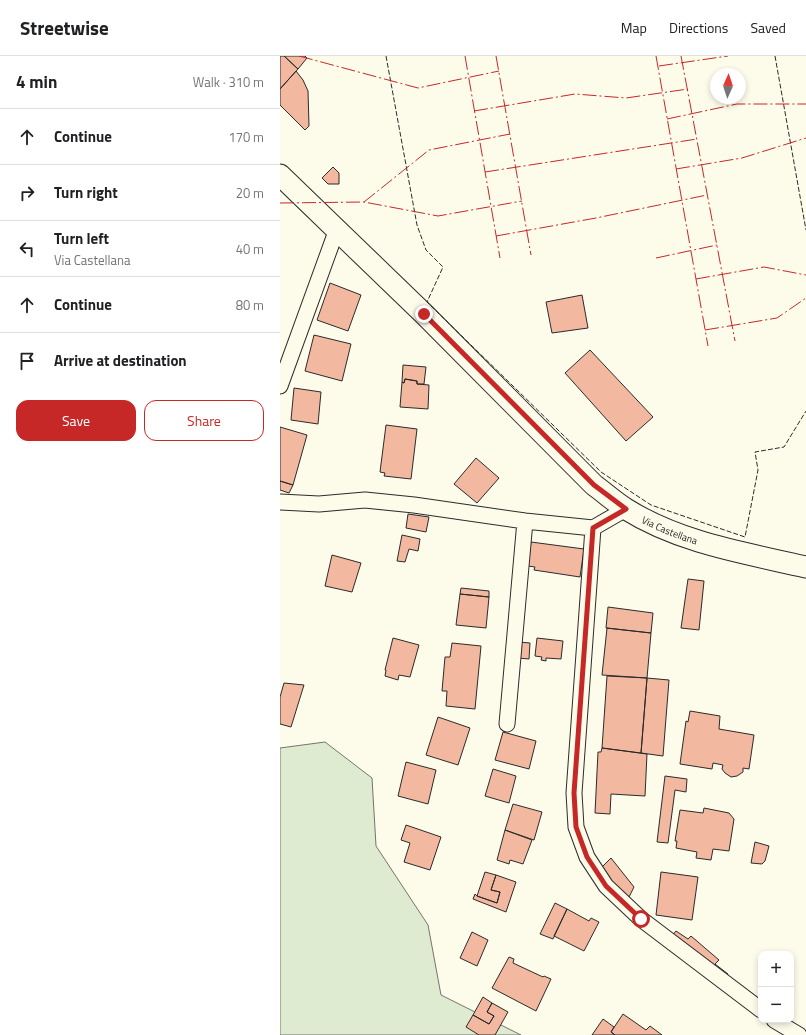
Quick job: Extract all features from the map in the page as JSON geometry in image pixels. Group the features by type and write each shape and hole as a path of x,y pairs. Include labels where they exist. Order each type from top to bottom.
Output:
{"main road":[{"name":"Via Castellana","path":"280,175 337,229 594,485 626,509 660,526 706,544 806,567"}],"street":[{"path":"280,386 337,229"},
{"path":"280,502 319,504 365,500 525,521 593,528 626,509"},
{"path":"507,724 525,521"},
{"path":"593,528 574,793 576,827 587,857 606,886 641,919 758,1008"},
{"path":"779,1023 798,1035"}],"green space":[{"path":"325,742 372,778 376,846 428,925 441,995 521,1035 280,1035 280,748"}],"building":[{"path":"280,56 284,56 298,69 280,89"},
{"path":"284,56 305,56 307,58 298,69"},
{"path":"296,71 303,80 308,91 309,126 305,130 280,105 280,89"},
{"path":"333,167 339,173 339,184 328,184 322,178"},
{"path":"330,283 361,295 348,331 317,320"},
{"path":"582,295 588,328 552,333 546,302"},
{"path":"314,335 351,344 342,381 305,371"},
{"path":"590,350 653,417 626,441 565,373"},
{"path":"403,365 426,367 424,384 417,384 417,381 405,379 404,383 402,382"},
{"path":"405,379 417,381 417,384 429,385 428,409 400,407 402,382 404,383"},
{"path":"294,388 321,392 318,424 291,420"},
{"path":"386,425 417,429 411,479 384,476 385,473 380,472"},
{"path":"280,427 307,435 293,485 280,481"},
{"path":"476,458 499,478 477,503 454,484"},
{"path":"280,481 293,485 289,493 280,490"},
{"path":"408,514 429,517 426,532 406,528"},
{"path":"402,535 420,539 418,551 409,549 405,562 397,561"},
{"path":"531,542 584,549 580,577 534,570 535,567 528,566"},
{"path":"332,555 361,563 352,592 325,586"},
{"path":"688,579 704,581 699,630 681,628"},
{"path":"461,588 489,591 489,597 460,594"},
{"path":"460,594 489,597 486,628 456,625"},
{"path":"608,607 653,613 651,633 606,628"},
{"path":"607,628 651,633 647,678 602,675"},
{"path":"393,638 419,645 410,677 399,675 398,680 385,676 385,670"},
{"path":"537,638 563,641 561,659 546,658 546,661 541,660 542,657 535,656"},
{"path":"519,642 530,643 529,659 518,658"},
{"path":"452,643 481,646 475,709 446,706 447,691 442,691 445,657 450,657"},
{"path":"607,676 647,678 641,753 602,748"},
{"path":"647,678 669,680 663,756 641,753"},
{"path":"284,683 304,685 291,727 280,724 280,697"},
{"path":"690,711 720,716 719,729 754,735 749,769 743,768 743,772 737,776 731,777 722,769 723,765 713,763 712,769 680,764 686,721 688,722"},
{"path":"438,717 470,728 458,765 426,755"},
{"path":"503,732 536,741 529,769 495,760"},
{"path":"602,748 647,754 645,796 611,794 610,814 595,813 598,752 601,752"},
{"path":"406,762 436,770 428,804 398,796"},
{"path":"493,769 516,776 509,803 485,796"},
{"path":"665,776 687,779 686,792 675,790 668,843 657,842"},
{"path":"513,804 542,812 534,840 505,830"},
{"path":"704,808 729,813 734,819 729,851 713,849 711,860 696,858 697,852 676,848 677,841 675,841 680,810 703,813"},
{"path":"406,825 441,837 430,870 404,862 410,843 401,840"},
{"path":"505,830 532,840 523,864 510,860 509,864 497,860"},
{"path":"755,842 769,846 765,861 762,864 751,863"},
{"path":"611,858 634,887 628,899 600,869"},
{"path":"485,872 496,875 491,890 500,892 497,903 477,896"},
{"path":"661,872 698,877 692,920 656,915"},
{"path":"496,875 516,882 506,912 473,899 475,894 497,903 500,892 491,890"},
{"path":"555,903 567,909 553,939 540,934"},
{"path":"567,909 589,921 591,918 599,922 584,951 554,936"},
{"path":"676,931 688,939 691,936 719,960 715,964 728,974 725,979 671,937"},
{"path":"472,932 488,940 477,966 460,958"},
{"path":"509,957 514,959 513,963 543,977 544,976 551,979 536,1011 492,988"},
{"path":"483,997 492,1003 487,1012 494,1016 489,1024 473,1015"},
{"path":"492,1003 508,1012 495,1035 479,1035 466,1027 473,1015 489,1024 494,1016 487,1012"},
{"path":"623,1014 646,1030 650,1026 662,1035 615,1035 611,1032"},
{"path":"603,1019 614,1027 611,1032 615,1035 592,1035"}],"fence":[{"path":"386,56 417,225 426,250 443,267 427,302 601,472 651,505 745,537 758,470 755,452 784,447 806,411"},
{"path":"775,56 806,230"}],"power":[{"path":"299,56 418,88 499,71"},
{"path":"465,56 500,258"},
{"path":"496,56 531,255"},
{"path":"656,56 708,346"},
{"path":"681,56 735,341"},
{"path":"659,66 728,56"},
{"path":"474,111 575,94 626,98 688,89"},
{"path":"667,119 737,104 806,104"},
{"path":"364,202 429,150 510,134"},
{"path":"676,169 742,158 806,138"},
{"path":"485,172 697,139"},
{"path":"496,236 596,218 707,195"},
{"path":"280,203 364,202 438,216 522,201"},
{"path":"656,258 717,245"},
{"path":"696,279 764,267 806,275"},
{"path":"705,330 777,318 806,298"}],"route":[{"path":"424,314 594,485 626,509 593,528 574,793 576,827 587,857 606,886 641,919"}]}
